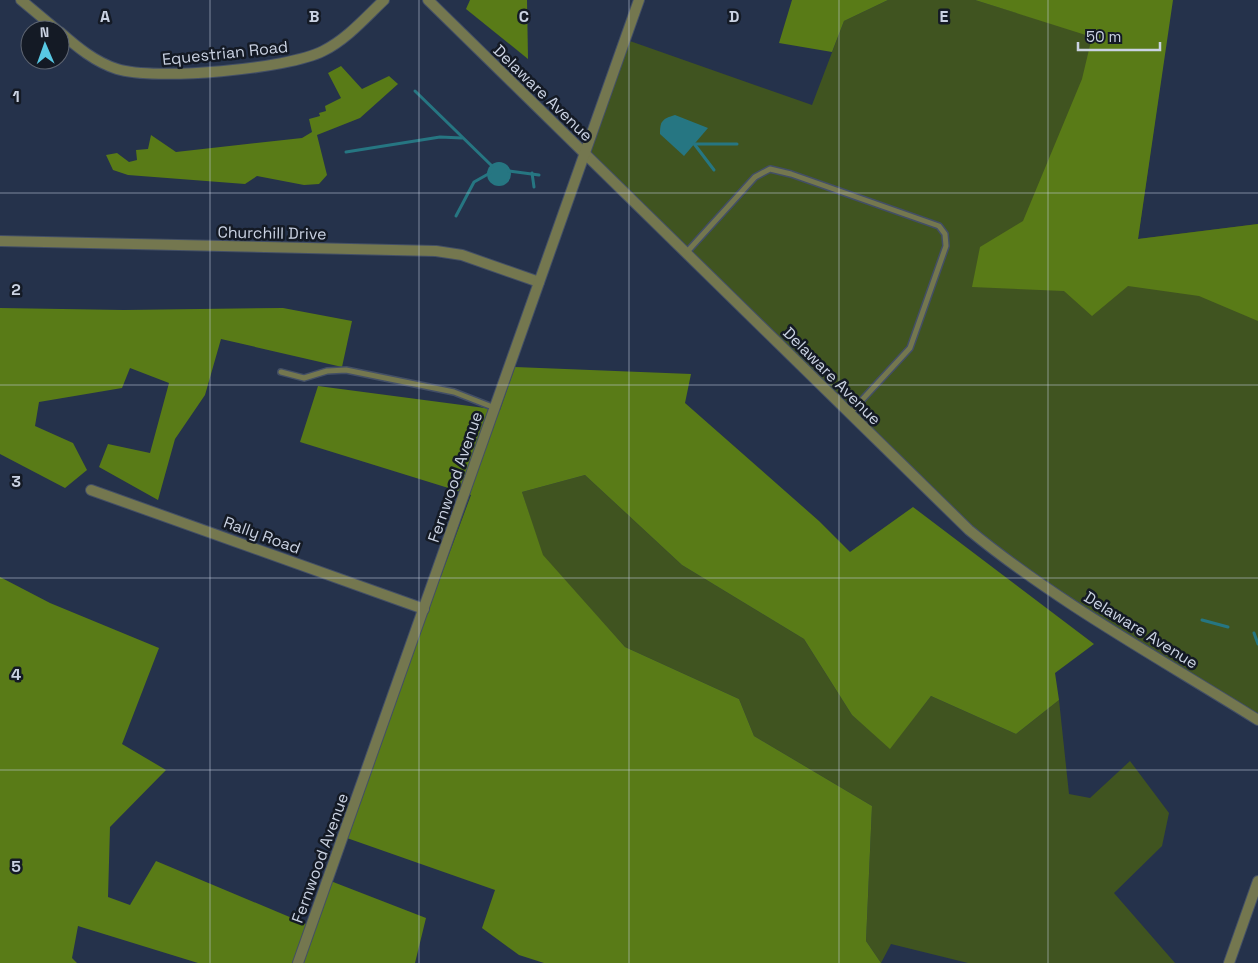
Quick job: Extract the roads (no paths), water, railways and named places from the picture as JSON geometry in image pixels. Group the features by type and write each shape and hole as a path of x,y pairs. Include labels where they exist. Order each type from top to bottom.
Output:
{"street":[{"name":"Equestrian Road","path":"21,0 46,20"},
{"name":"Equestrian Road","path":"70,40 82,50 116,69 138,74 165,75 280,64 310,57 333,46 384,0"},
{"name":"Delaware Avenue","path":"428,0 947,511 1001,556 1070,602 1258,720"},
{"name":"Fernwood Avenue","path":"298,963 640,0"},
{"name":"Churchill Drive","path":"0,241 436,251 462,255 539,282"},
{"name":"Rally Road","path":"91,490 424,609"},
{"path":"1229,963 1258,882"}],"lane":[{"path":"686,253 755,177 770,169 791,174 939,226 945,234 946,246 914,340 906,355 849,414"},
{"path":"281,372 304,378 327,371 346,370 454,392 495,408"}],"waterway":[{"path":"415,91 492,166"},
{"path":"346,152 440,137 462,138"},
{"path":"694,144 737,144"},
{"path":"695,145 714,170"},
{"path":"509,171 539,175"},
{"path":"456,216 474,182 490,173"},
{"path":"532,173 534,187"},
{"path":"1202,620 1228,627"},
{"path":"1254,633 1258,644"}]}
